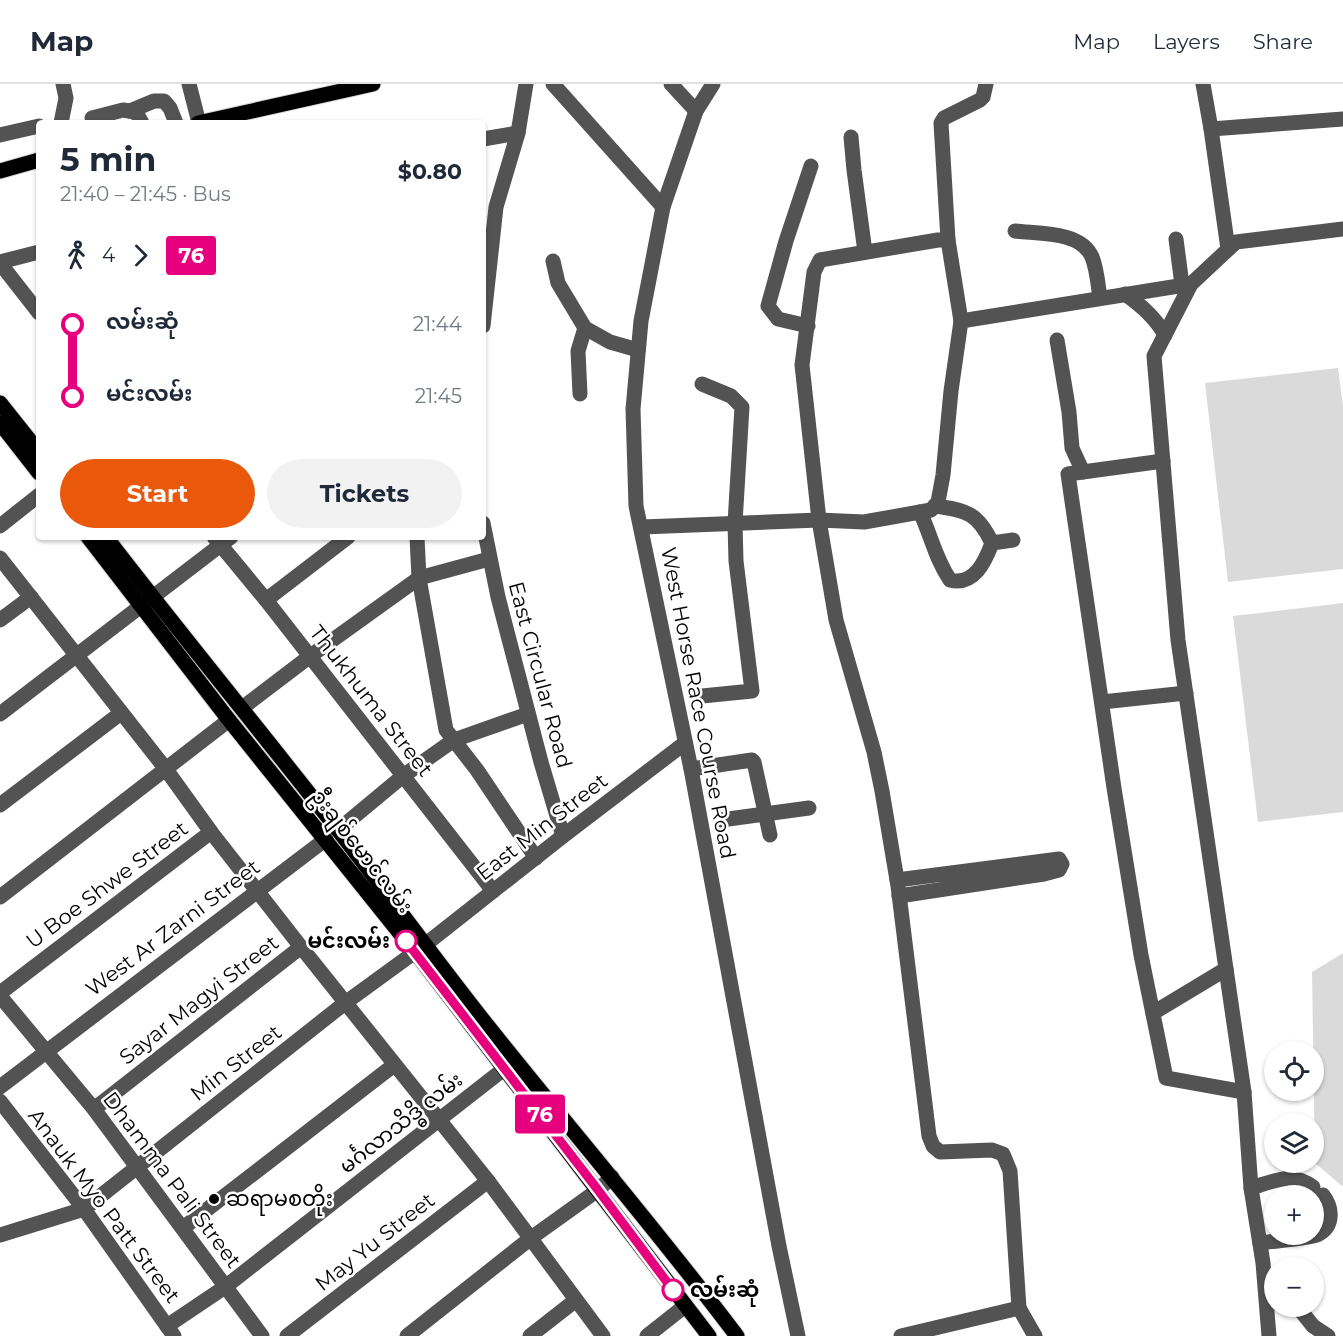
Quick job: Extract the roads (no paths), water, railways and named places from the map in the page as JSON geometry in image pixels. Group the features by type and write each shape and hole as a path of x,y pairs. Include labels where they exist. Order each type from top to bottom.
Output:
{"main road":[{"path":"224,120 372,84"},
{"path":"0,171 36,161"},
{"path":"0,403 36,448"},
{"path":"0,423 36,469"},
{"name":"ဦးချစ်မောင်လမ်း","path":"91,540 192,649 242,708 332,834 510,1064 598,1190 709,1336"},
{"name":"ဦးချစ်မောင်လမ်း","path":"108,540 146,601 229,720 332,834"},
{"path":"510,1064 612,1177 737,1336"}],"street":[{"path":"59,120 66,98 63,84"},
{"path":"189,84 197,120"},
{"path":"486,268 490,208 518,133 526,84"},
{"path":"554,84 663,207"},
{"path":"671,84 696,111"},
{"name":"West Horse Race Course Road","path":"713,84 696,111 663,207 640,321 633,409 636,506 691,769 777,1235 798,1336"},
{"path":"642,527 819,520 864,522 931,510 935,506 938,502 943,475 951,391 961,321 948,240 941,123 944,118 983,97 986,84"},
{"path":"1203,84 1228,249"},
{"path":"130,111 154,101 164,101 175,120"},
{"path":"92,118 123,110 136,112 140,120"},
{"path":"1211,129 1343,119"},
{"path":"0,135 36,127"},
{"path":"486,138 518,133"},
{"path":"851,137 865,252"},
{"path":"808,326 778,319 768,306 786,241 811,166"},
{"path":"1269,1336 1263,1263 1251,1188 1244,1092 1178,640 1154,356 1186,284 1236,242 1343,229"},
{"path":"1015,231 1070,238 1082,244 1092,256 1100,298"},
{"path":"1176,239 1186,284"},
{"path":"948,240 820,260 814,272 802,365 819,520 836,620 874,752 898,888 929,1136 933,1146 940,1152 992,1150 1003,1155 1007,1161 1010,1171 1019,1308 1035,1336"},
{"path":"36,253 0,262 36,309"},
{"path":"553,261 558,283 585,328 610,342 638,350"},
{"path":"961,321 1186,284"},
{"path":"1125,294 1142,306 1160,325 1165,335"},
{"path":"580,394 578,351 585,328"},
{"path":"1057,340 1069,412 1072,448 1083,472"},
{"path":"702,384 730,396 742,407 735,523 736,561 752,690 702,696"},
{"path":"1163,461 1068,474 1139,944 1166,1078 1244,1092"},
{"path":"0,525 36,497"},
{"path":"935,506 956,509 973,515 984,527 992,543"},
{"path":"920,512 931,536 938,561 950,580 958,582 967,580 980,569 992,543"},
{"path":"0,714 222,540"},
{"name":"Thukhuma Street","path":"222,540 309,657 494,891"},
{"path":"266,600 344,540"},
{"path":"417,540 418,579 446,730 477,770 536,858"},
{"name":"East Circular Road","path":"486,540 528,714 563,836"},
{"path":"992,543 1013,540"},
{"path":"0,558 165,768 211,832 301,947 488,1181 603,1336"},
{"path":"242,708 418,579 489,559"},
{"path":"0,620 31,597"},
{"path":"1101,702 1186,693"},
{"path":"0,805 122,713"},
{"name":"West Ar Zarni Street","path":"0,1087 332,834 403,776 454,740 528,714"},
{"path":"0,897 229,720"},
{"name":"East Min Street","path":"421,948 685,744"},
{"path":"691,769 752,760 770,835"},
{"path":"722,820 809,808"},
{"name":"U Boe Shwe Street","path":"0,994 211,832"},
{"path":"1059,858 1062,864 1059,870 1044,874 898,888 1059,858"},
{"name":"Sayar Magyi Street","path":"94,1109 301,947"},
{"name":"Min Street","path":"84,1209 345,1003 421,948"},
{"path":"1153,1013 1226,969"},
{"name":"Dhamma Pali Street","path":"0,994 94,1109 262,1336"},
{"name":"မင်္ဂလာသိဒ္ဓိ လမ်း","path":"171,1331 510,1064"},
{"path":"183,1228 394,1065"},
{"name":"Anauk Myo Patt Street","path":"0,1101 84,1209 171,1331"},
{"path":"407,1336 612,1177"},
{"path":"1251,1188 1298,1177 1318,1191 1329,1203 1332,1213 1328,1225 1317,1235 1260,1243"},
{"name":"May Yu Street","path":"287,1336 488,1181"},
{"path":"0,1236 84,1209"},
{"path":"530,1336 576,1300"},
{"path":"647,1336 685,1306"},
{"path":"901,1336 1019,1308"},
{"path":"1306,1317 1313,1326 1328,1336"}],"place":[{"name":"မင်းလမ်း","path":"406,941"},
{"name":"ဆရာမစတိုး","path":"214,1199"},
{"name":"လမ်းဆုံ","path":"673,1290"}]}
